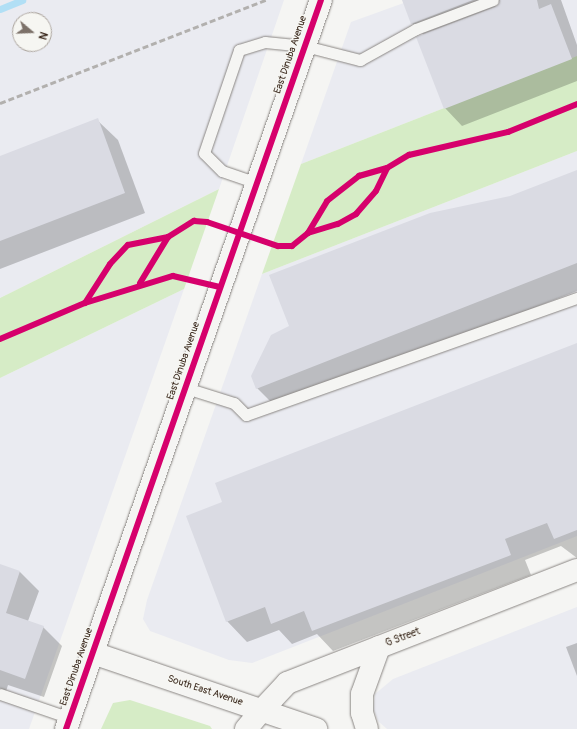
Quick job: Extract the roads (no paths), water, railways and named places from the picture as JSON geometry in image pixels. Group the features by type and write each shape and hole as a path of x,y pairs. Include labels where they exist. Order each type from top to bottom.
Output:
{"street":[{"name":"East Dinuba Avenue","path":"68,724 321,0"},
{"name":"G Street","path":"246,729 287,683 577,570"},
{"path":"367,729 362,713 362,694 379,647"},
{"name":"South East Avenue","path":"93,653 316,729"}],"lane":[{"path":"257,183 222,171 204,153 238,50 265,42 305,46 360,60 416,29 492,0"},
{"path":"186,388 234,403 246,415 577,298"},
{"path":"0,694 68,724"}],"waterway":[{"path":"0,9 22,0"}],"railway":[{"path":"0,103 266,0"}]}
